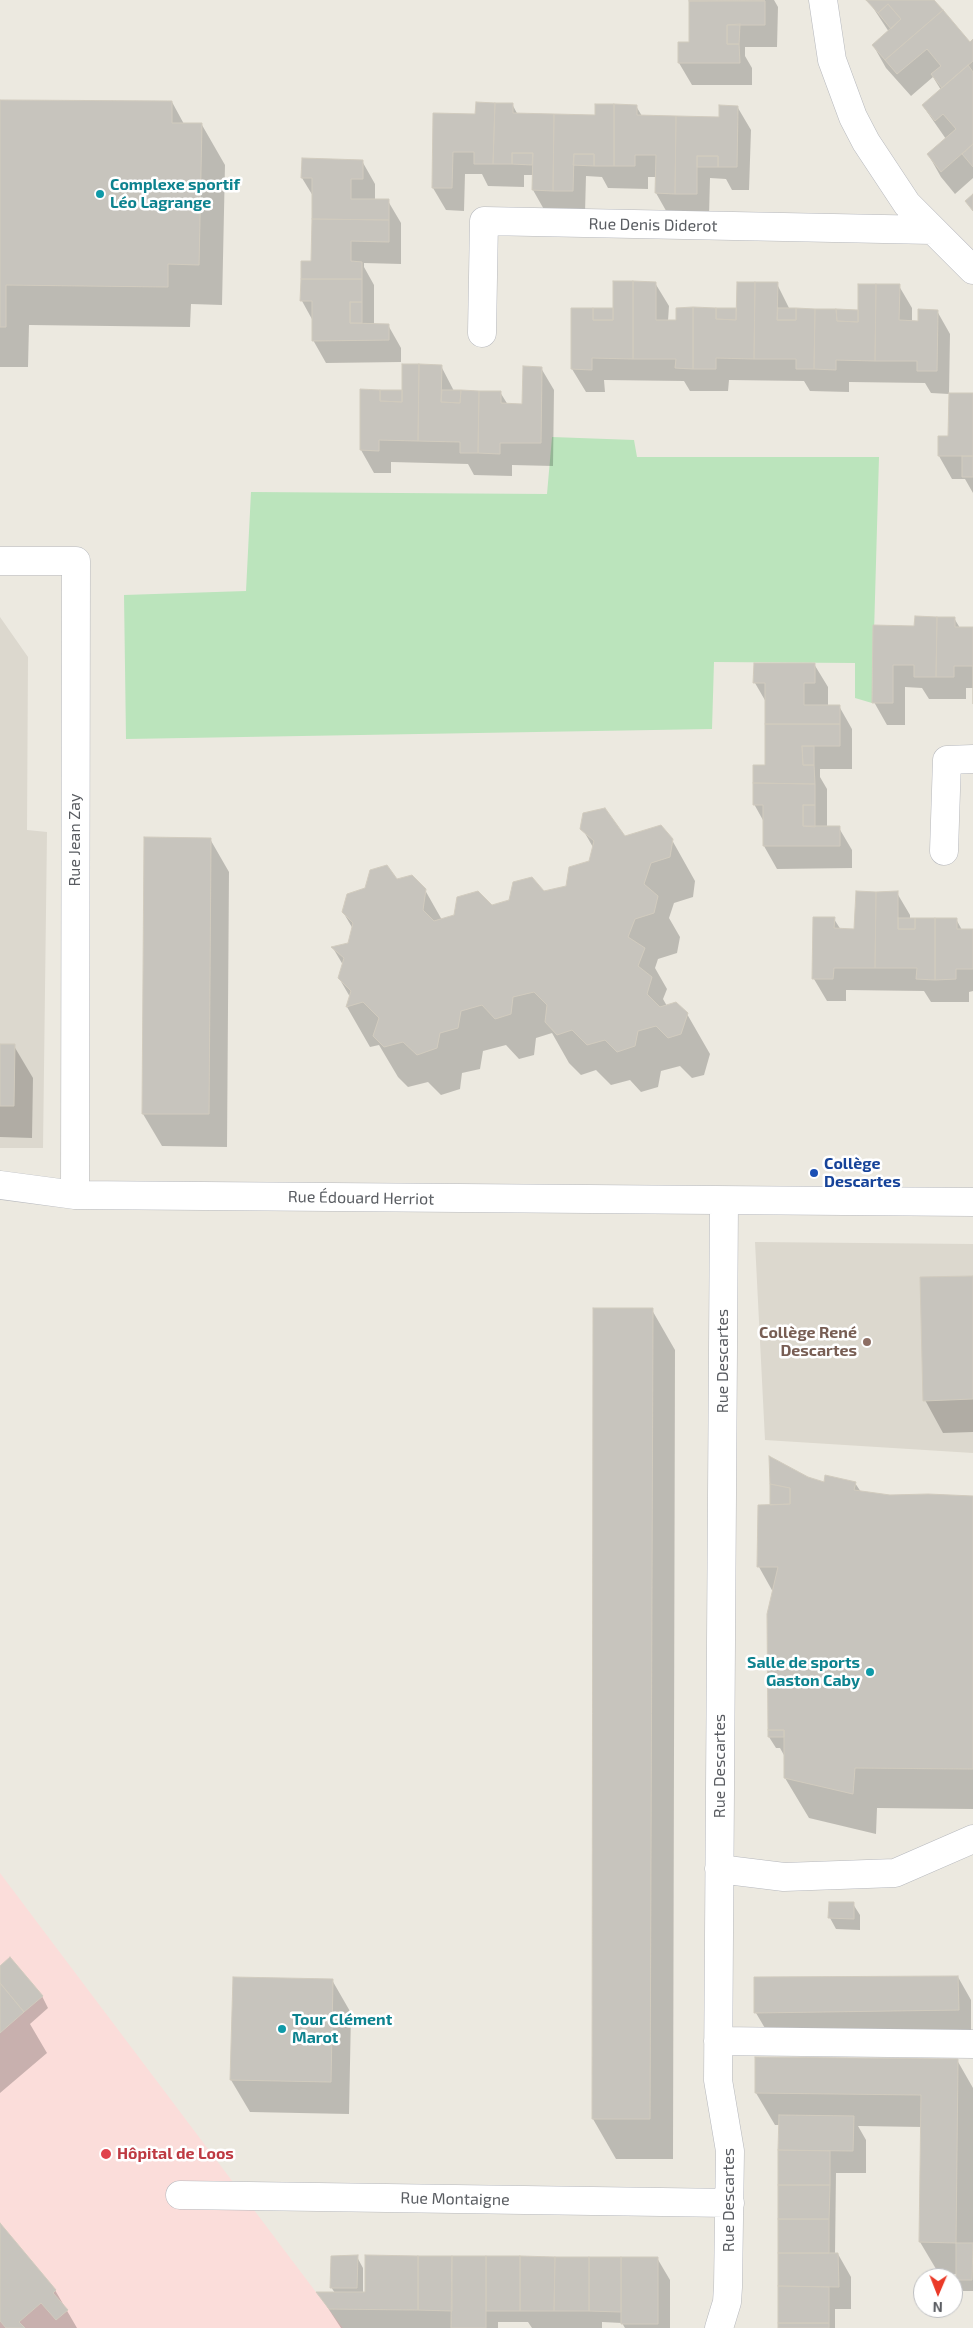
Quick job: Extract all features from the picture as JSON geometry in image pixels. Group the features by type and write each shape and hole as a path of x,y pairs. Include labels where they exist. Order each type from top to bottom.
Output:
{"street":[{"path":"823,0 832,60 853,117 870,148 907,204 973,270"},
{"name":"Rue Denis Diderot","path":"482,333 484,222 933,230"},
{"name":"Rue Jean Zay","path":"0,561 76,561 75,1195"},
{"path":"944,851 947,760 973,759"},
{"name":"Rue Édouard Herriot","path":"0,1186 75,1195 724,1202"},
{"path":"724,1202 973,1202"},
{"name":"Rue Descartes","path":"719,2328 727,2302 730,2203 730,2151 719,2095 718,2042 724,1202"},
{"path":"719,1869 784,1877 895,1873 973,1839"},
{"path":"718,2042 973,2044"},
{"name":"Rue Montaigne","path":"180,2195 730,2203"}],"shaded area":[{"path":"0,617 28,657 27,830 47,832 43,1148 0,1148"},
{"name":"Collège René Descartes","path":"755,1242 973,1244 973,1453 765,1440"},
{"name":"Hôpital de Loos","path":"0,1873 107,2015 343,2328 0,2328"}],"green space":[{"path":"552,437 634,440 637,457 879,457 872,703 855,698 855,663 714,662 712,729 126,739 124,595 246,591 251,492 547,494"}],"building":[{"path":"689,0 765,0 689,1"},
{"path":"866,0 934,0 943,10 885,60 872,45 901,19 888,4 878,13"},
{"path":"689,1 765,1 765,25 727,25 727,44 739,44 740,63 678,63 678,42 689,42"},
{"path":"888,4 901,19 891,29 878,13"},
{"path":"943,10 970,42 973,39 973,61 942,88 931,74 941,66 927,49 897,74 885,60"},
{"path":"740,24 739,44 727,44 727,25"},
{"path":"968,65 973,72 973,144 941,172 927,154 956,129 943,114 935,121 922,105"},
{"name":"Complexe sportif Léo Lagrange","path":"0,100 172,101 172,123 202,123 199,265 168,264 168,287 6,285 6,327 0,327"},
{"path":"476,102 495,103 493,164 474,164 474,152 453,152 452,188 432,188 433,113 475,114"},
{"path":"495,103 513,103 513,113 554,114 553,191 532,190 533,153 512,153 512,164 493,164"},
{"path":"595,104 614,104 614,166 594,166 594,154 574,154 573,191 553,191 554,114 595,115"},
{"path":"614,104 637,105 637,115 676,116 675,194 655,193 656,155 635,155 635,166 614,166"},
{"path":"719,105 738,106 737,167 718,167 718,156 697,156 697,194 675,194 676,116 719,117"},
{"path":"973,144 973,167 962,154"},
{"path":"512,153 533,153 532,165 512,164"},
{"path":"574,154 594,154 594,166 573,165"},
{"path":"697,156 718,156 718,167 697,167"},
{"path":"302,158 363,160 363,179 351,179 351,199 389,199 389,220 312,219 312,178 301,178"},
{"path":"973,194 973,211 965,201"},
{"path":"312,219 389,220 389,242 351,241 351,261 362,262 362,279 301,279 301,261 311,261"},
{"path":"301,279 362,279 362,302 350,302 350,323 389,324 389,340 312,341 312,301 300,301"},
{"path":"613,281 633,281 633,359 592,358 592,370 571,369 571,308 593,308 593,320 613,320"},
{"path":"633,281 656,282 656,320 676,320 676,308 693,307 693,369 675,368 676,359 633,359"},
{"path":"737,282 755,282 754,359 716,358 716,369 693,369 693,307 716,308 716,319 736,320"},
{"path":"755,282 778,282 777,320 796,320 796,308 815,309 814,369 796,369 796,359 754,359"},
{"path":"858,284 876,284 875,361 836,360 836,370 814,369 815,309 836,309 837,321 858,322"},
{"path":"876,284 900,284 899,320 918,321 918,309 938,310 937,371 917,371 917,361 875,361"},
{"path":"350,302 362,302 362,323 350,323"},
{"path":"593,308 613,308 613,320 593,320"},
{"path":"716,308 736,308 736,320 716,319"},
{"path":"778,308 796,308 796,320 777,320"},
{"path":"836,309 858,310 858,322 837,321"},
{"path":"402,364 419,364 418,441 379,440 379,451 360,450 360,389 380,390 380,401 402,402"},
{"path":"419,364 442,365 441,402 460,403 461,390 479,391 478,453 460,453 460,442 418,441"},
{"path":"523,366 542,367 541,443 500,443 500,454 478,453 479,391 501,391 501,403 522,404"},
{"path":"380,390 402,390 402,402 380,401"},
{"path":"442,390 461,390 460,403 441,402"},
{"path":"949,393 973,393 973,456 938,456 938,436 948,436"},
{"path":"962,456 973,456 973,477 962,477"},
{"path":"915,616 937,617 936,677 914,677 914,665 893,665 893,703 872,703 873,625 914,626"},
{"path":"937,617 955,617 955,627 973,627 973,666 954,666 954,677 936,677"},
{"path":"754,663 815,663 815,683 804,683 804,705 840,705 840,724 765,724 765,683 753,683"},
{"path":"765,724 840,724 840,746 802,746 803,765 814,765 815,784 753,783 753,765 765,765"},
{"path":"802,746 814,746 814,765 803,765"},
{"path":"753,783 815,784 815,805 803,805 803,826 840,826 840,846 763,846 763,805 753,805"},
{"path":"803,805 815,805 815,827 803,826"},
{"path":"605,808 625,836 661,825 673,839 670,857 651,863 644,884 658,896 654,913 635,919 628,937 645,948 638,966 652,977 647,994 660,1007 676,1002 688,1013 681,1034 668,1038 656,1026 638,1031 635,1046 617,1052 605,1040 587,1045 572,1030 557,1035 545,1022 547,1005 534,992 513,997 511,1014 495,1019 482,1005 461,1011 458,1028 440,1033 437,1048 417,1055 403,1042 384,1047 373,1036 379,1018 363,1002 346,1007 351,991 338,978 344,958 331,947 348,943 353,923 342,912 347,894 365,888 370,870 387,865 397,879 412,875 426,889 423,910 434,921 454,915 457,897 478,891 492,905 509,900 513,882 532,877 544,891 566,886 569,867 589,861 594,841 580,829 583,813"},
{"path":"144,837 211,838 209,1114 142,1114"},
{"path":"856,891 876,892 875,968 834,968 833,979 812,979 813,917 835,917 834,928 854,929"},
{"path":"898,891 898,929 915,929 915,918 935,918 935,980 916,979 917,968 875,968 876,892"},
{"path":"898,918 915,918 915,929 898,929"},
{"path":"935,918 957,918 957,929 973,929 973,969 956,969 956,979 935,980"},
{"path":"0,1044 15,1044 14,1106 0,1106"},
{"path":"973,1276 973,1399 923,1401 920,1277"},
{"path":"593,1308 653,1308 650,2119 592,2119"},
{"name":"Salle de sports Gaston Caby","path":"769,1456 808,1477 824,1482 825,1475 856,1482 854,1490 890,1495 973,1496 973,1769 855,1768 853,1794 784,1778 784,1730 768,1730 767,1614 778,1567 757,1567 758,1505 790,1504 790,1488 770,1484"},
{"path":"770,1484 790,1488 790,1504 770,1505"},
{"path":"768,1730 784,1730 784,1737 768,1737"},
{"path":"829,1902 854,1902 854,1919 828,1918"},
{"path":"10,1957 43,1996 24,2012 0,1983 0,1966"},
{"path":"958,1976 959,2010 754,2013 754,1977"},
{"name":"Tour Clément Marot","path":"233,1977 333,1979 331,2082 230,2080"},
{"path":"0,1983 24,2012 0,2033"},
{"path":"755,2057 958,2059 956,2243 919,2242 921,2095 755,2093"},
{"path":"779,2115 854,2116 853,2151 778,2150"},
{"path":"778,2150 830,2151 830,2185 778,2185"},
{"path":"778,2185 830,2185 829,2219 778,2219"},
{"path":"778,2219 829,2219 829,2253 778,2253"},
{"path":"0,2223 56,2290 53,2293 68,2310 56,2320 41,2303 19,2322 25,2328 6,2328 0,2321"},
{"path":"956,2243 973,2243 972,2280 963,2280 963,2268 956,2268"},
{"path":"778,2253 838,2253 839,2287 778,2286"},
{"path":"358,2255 357,2288 330,2288 331,2256"},
{"path":"365,2255 418,2256 418,2310 329,2309 316,2292 365,2292"},
{"path":"418,2256 452,2256 452,2311 418,2310"},
{"path":"452,2256 486,2256 486,2328 451,2328"},
{"path":"486,2256 520,2256 520,2311 486,2311"},
{"path":"520,2256 555,2257 554,2311 520,2311"},
{"path":"555,2257 589,2257 589,2311 554,2311"},
{"path":"589,2257 621,2257 621,2312 589,2311"},
{"path":"621,2257 658,2257 658,2324 621,2324"},
{"path":"778,2286 829,2287 829,2323 778,2323"},
{"path":"778,2323 829,2323 829,2328 778,2328"}],"place":[{"name":"Complexe sportif Léo Lagrange","path":"100,194"},
{"name":"Collège Descartes","path":"814,1173"},
{"name":"Collège René Descartes","path":"867,1342"},
{"name":"Salle de sports Gaston Caby","path":"870,1672"},
{"name":"Tour Clément Marot","path":"282,2029"},
{"name":"Hôpital de Loos","path":"106,2154"}]}
